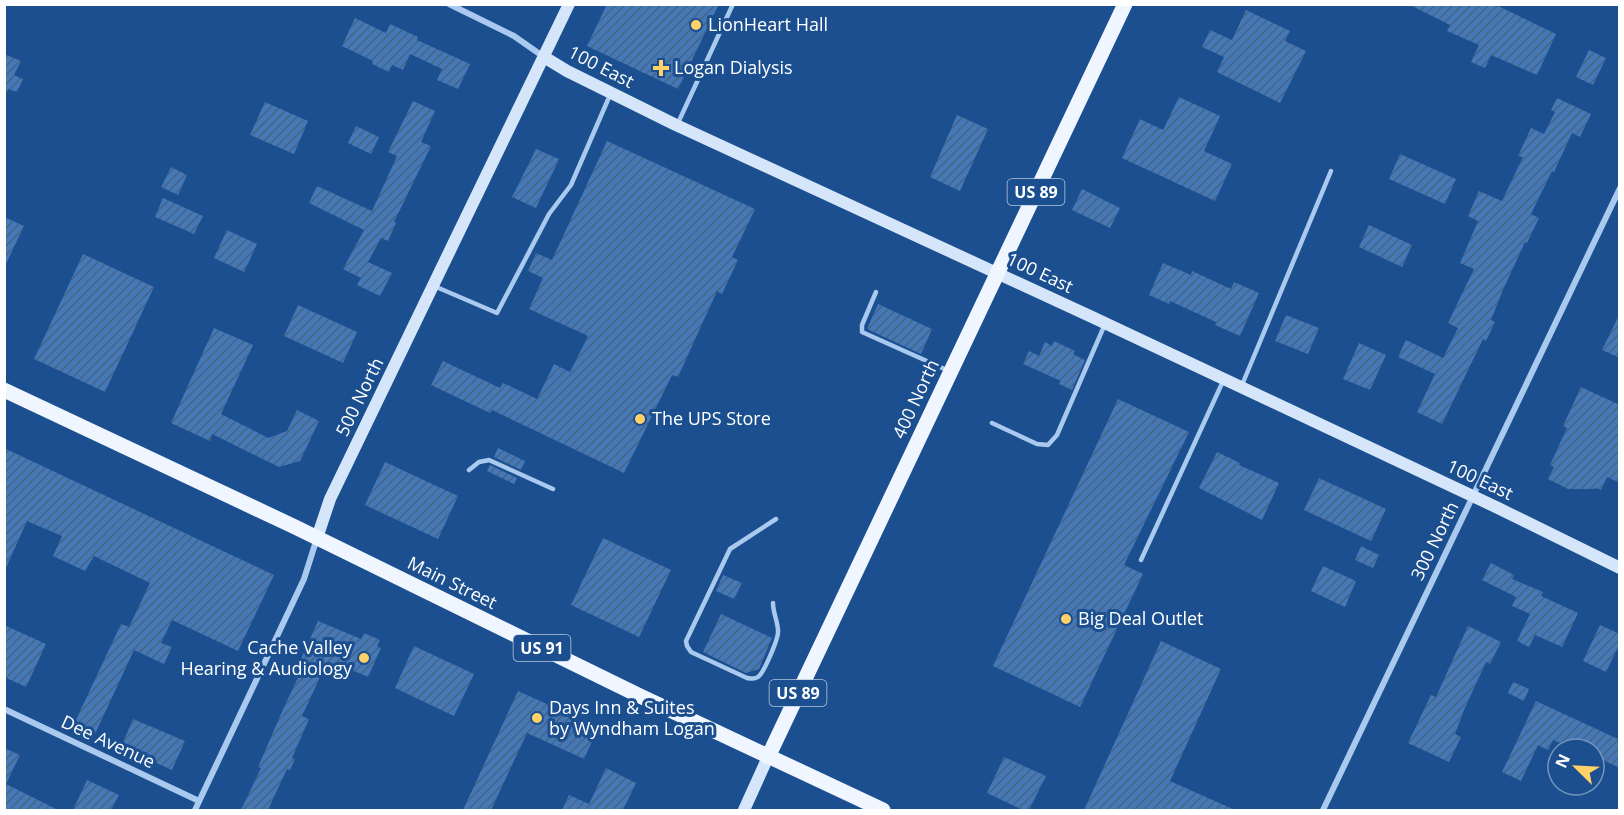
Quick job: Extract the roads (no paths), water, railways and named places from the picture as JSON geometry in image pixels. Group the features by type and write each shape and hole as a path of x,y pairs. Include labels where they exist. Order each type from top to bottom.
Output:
{"main road":[{"name":"400 North","path":"768,757 998,273 1122,5"},
{"name":"Main Street","path":"4,390 883,810"}],"street":[{"name":"100 East","path":"449,4 514,36 567,71 676,125 1105,323 1620,568"},
{"name":"500 North","path":"195,810 304,579 330,499 569,4"},
{"name":"300 North","path":"1323,810 1620,188"},
{"name":"Dee Avenue","path":"4,709 199,801"},
{"name":"400 North","path":"744,810 768,757"}],"lane":[{"path":"676,125 733,4"},
{"path":"434,286 497,313 549,214 571,185 611,93"},
{"path":"1240,387 1331,171"},
{"path":"876,292 862,325 862,332 951,372"},
{"path":"992,423 1036,444 1048,445 1057,435 1105,323"},
{"path":"1141,560 1224,379"},
{"path":"469,470 479,462 489,460 553,489"},
{"path":"773,603 778,630 777,638 760,675 753,679 691,652 687,646 686,641 730,549 776,519"}],"place":[{"name":"LionHeart Hall","path":"696,25"},
{"name":"Logan Dialysis","path":"661,68"},
{"name":"The UPS Store","path":"640,419"},
{"name":"Big Deal Outlet","path":"1066,619"},
{"name":"Cache Valley Hearing & Audiology","path":"364,658"},
{"name":"Days Inn & Suites by Wyndham Logan","path":"537,718"}]}
